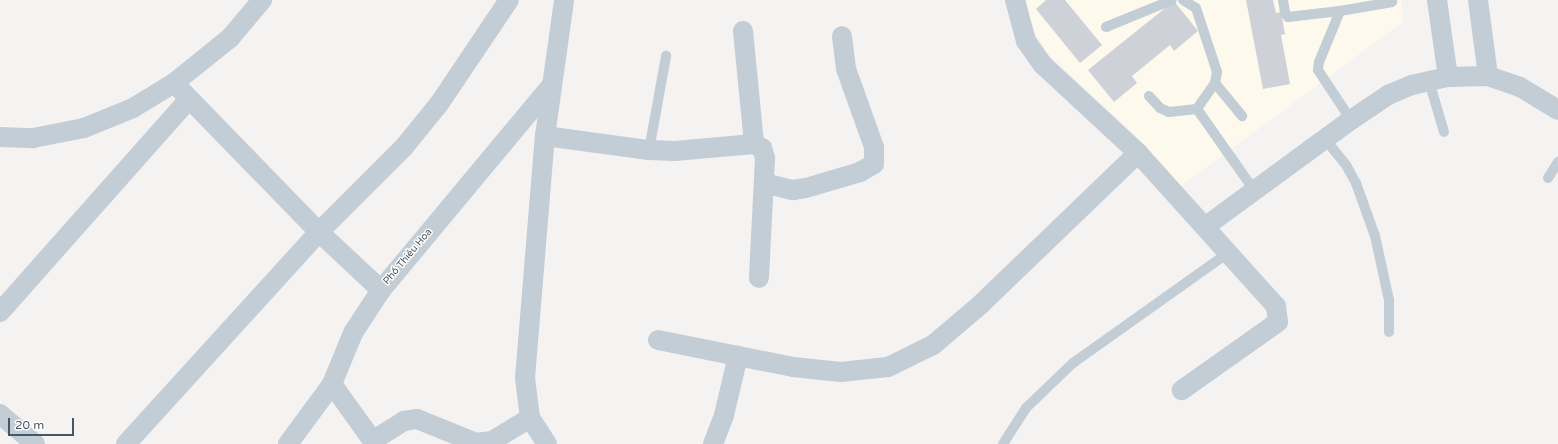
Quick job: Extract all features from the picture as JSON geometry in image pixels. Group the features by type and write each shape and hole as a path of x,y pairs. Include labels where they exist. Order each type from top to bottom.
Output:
{"street":[{"path":"0,137 33,138 84,128 133,108 174,83 230,38 262,0"},
{"path":"126,444 319,232 404,147 434,110 509,0"},
{"path":"547,444 530,418 525,378 545,136 564,0"},
{"path":"1015,0 1026,41 1043,65 1138,153 1230,252 1276,306 1278,322 1182,390"},
{"path":"1437,0 1438,79"},
{"path":"1478,0 1488,76"},
{"path":"743,32 754,144"},
{"path":"764,183 793,190 806,188 860,172 874,164 874,147 846,69 842,36"},
{"path":"1206,226 1351,120 1388,95 1412,85 1438,79 1488,76 1520,87 1558,110"},
{"path":"174,83 188,100 319,232 381,290"},
{"name":"Phố Thiều Hoa","path":"288,444 332,384 353,333 381,290 552,85"},
{"path":"0,312 188,100"},
{"path":"545,136 649,150 675,151 754,144 762,148 765,158 759,278"},
{"path":"658,340 793,367 840,372 888,367 933,345 979,306 1138,153"},
{"path":"713,444 724,415 738,356"},
{"path":"332,384 374,442 404,421 417,419 476,443 492,441 530,418"},
{"path":"0,414 35,444"}],"lane":[{"path":"1106,27 1172,0"},
{"path":"1149,96 1160,108 1169,112 1197,109 1215,83 1217,72 1196,8 1183,0"},
{"path":"1283,0 1285,13 1288,17 1340,11 1392,2"},
{"path":"1340,11 1319,62 1318,70 1351,120"},
{"path":"649,150 666,56"},
{"path":"1438,79 1444,132"},
{"path":"1215,83 1242,116"},
{"path":"1197,109 1254,190"},
{"path":"1325,140 1346,165 1356,183 1375,236 1388,300 1389,332"},
{"path":"1548,178 1558,162"},
{"path":"1003,444 1026,408 1073,363 1230,252"}],"shaded area":[{"path":"1026,0 1401,0 1404,21 1181,186 1129,129 1047,53 1032,26"}],"building":[{"path":"1046,0 1065,0 1102,45 1080,63 1036,9"},
{"path":"1246,0 1273,0 1276,13 1281,12 1285,34 1281,35 1290,84 1263,89"},
{"path":"1174,1 1198,31 1174,51 1170,45 1132,76 1137,83 1114,102 1088,70"}]}
